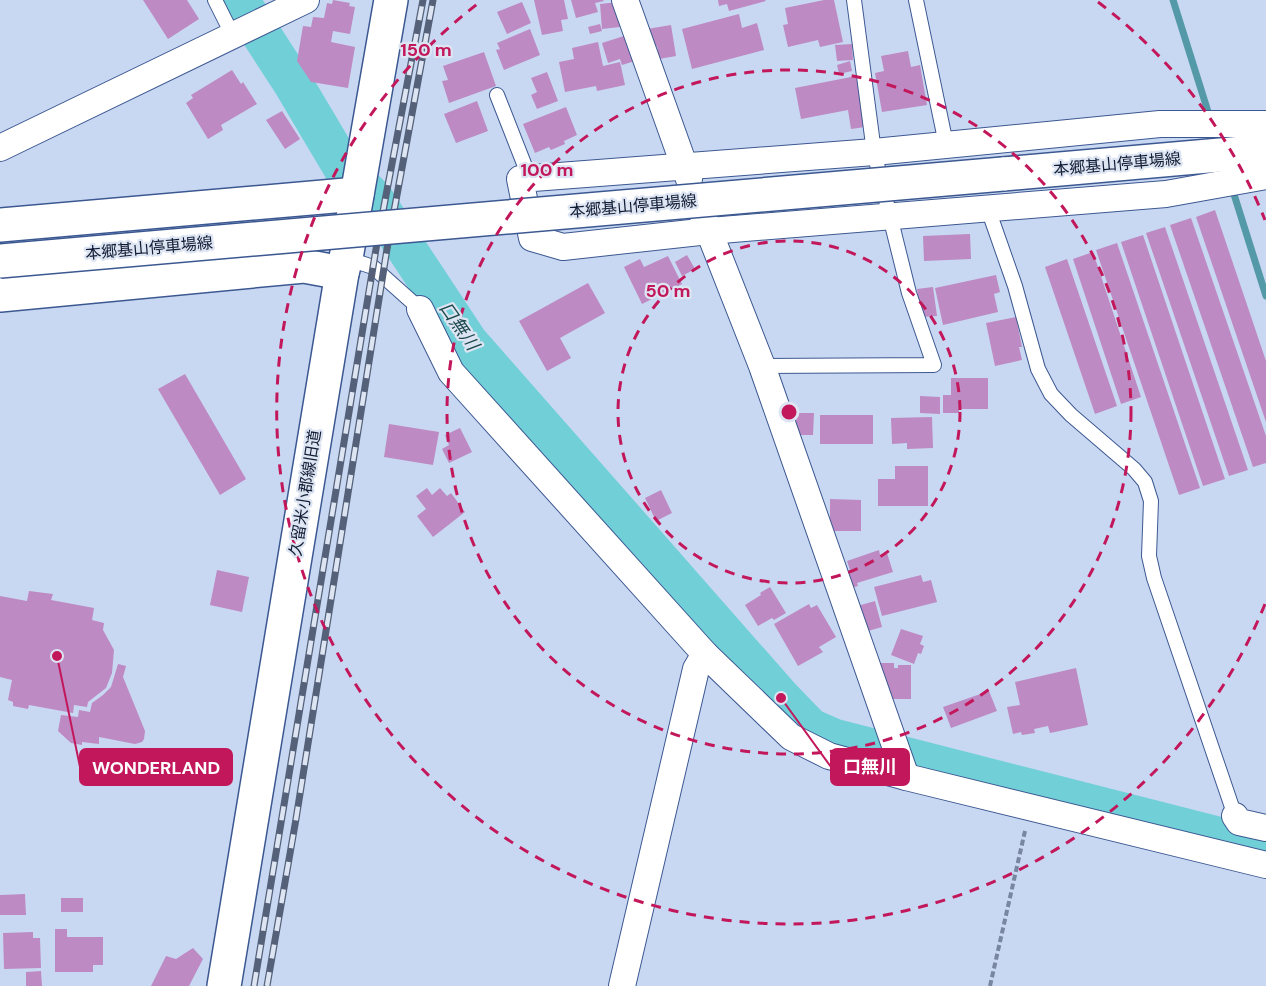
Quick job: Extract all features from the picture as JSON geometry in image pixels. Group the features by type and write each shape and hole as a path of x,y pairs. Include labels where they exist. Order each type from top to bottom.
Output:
{"main road":[{"name":"久留米小郡線旧道","path":"224,986 344,265 391,0"},
{"name":"本郷基山停車場線","path":"0,261 1266,151"},
{"path":"0,225 357,194"},
{"name":"本郷基山停車場線","path":"0,295 304,266 344,265"}],"street":[{"path":"0,148 233,36 266,8 306,0"},
{"path":"625,0 683,165 762,366 906,777"},
{"path":"1266,124 1160,124 874,152 520,179 532,238 563,247 709,231 1166,194 1266,176"},
{"path":"946,144 988,208"},
{"path":"420,309 451,372 705,654 791,737 829,756 906,777 1266,864"},
{"path":"622,986 696,669 705,654"},
{"path":"1236,816 1239,822 1266,828"}],"lane":[{"path":"215,0 233,36"},
{"path":"762,366 934,365 909,293 874,152 854,0"},
{"path":"915,0 946,144"},
{"path":"497,95 530,178"},
{"path":"988,208 1015,286 1038,369 1051,394 1071,415 1134,469 1145,482 1152,501 1149,556 1154,578 1236,816"},
{"path":"344,265 373,267 420,309"}],"path":[{"path":"990,986 1030,806"}],"building":[{"path":"143,0 187,0 199,19 168,39"},
{"path":"333,0 350,3 349,6 355,7 350,34 333,31 331,42 355,47 348,88 311,82 297,61 303,26 311,27 313,17 324,18 327,3 332,4"},
{"path":"534,0 564,0 568,19 561,20 563,31 542,35"},
{"path":"571,0 604,1 595,3 598,12 576,18"},
{"path":"718,0 766,1 729,11 727,4 719,6"},
{"path":"834,0 843,42 820,47 818,40 788,47 783,25 788,24 785,8"},
{"path":"522,2 531,23 507,34 497,12"},
{"path":"618,2 620,27 602,29 600,4"},
{"path":"739,14 742,28 757,23 764,50 692,69 682,29"},
{"path":"600,24 602,31 590,34 588,27"},
{"path":"671,25 676,56 659,59 657,46 650,48 647,29"},
{"path":"530,29 540,55 504,70 496,50 500,49 497,43"},
{"path":"627,35 635,61 622,65 620,59 608,63 602,43"},
{"path":"598,42 603,66 620,62 625,85 597,91 596,86 565,92 559,62 574,59 572,48"},
{"path":"852,44 853,60 837,61 835,45"},
{"path":"908,51 911,67 920,65 927,105 882,112 875,73 884,71 881,56"},
{"path":"484,52 496,86 449,103 442,81 448,80 443,66"},
{"path":"850,61 852,71 839,74 837,65"},
{"path":"232,70 257,104 221,125 223,130 208,139 186,103 193,98 191,95"},
{"path":"547,72 558,101 537,109 531,95 537,92 531,78"},
{"path":"856,76 865,127 851,129 848,110 801,119 795,88"},
{"path":"477,101 488,131 456,143 444,114"},
{"path":"566,107 577,135 551,150 549,147 535,153 523,124"},
{"path":"282,111 300,139 285,149 266,120"},
{"path":"1215,210 1266,361 1266,422 1196,217"},
{"path":"1191,218 1266,436 1266,463 1253,467 1170,225"},
{"path":"1165,227 1248,470 1229,476 1146,233"},
{"path":"970,234 971,259 924,261 923,236"},
{"path":"1143,235 1225,479 1203,486 1121,242"},
{"path":"1117,243 1200,488 1179,495 1096,250"},
{"path":"1093,252 1141,397 1121,404 1073,259"},
{"path":"687,255 695,269 682,276 675,262"},
{"path":"668,256 682,284 642,304 624,267 640,259 644,267"},
{"path":"1067,259 1117,406 1095,414 1045,267"},
{"path":"996,275 1000,292 994,294 998,312 943,325 935,288"},
{"path":"588,283 605,313 560,338 571,358 547,371 519,321"},
{"path":"933,287 937,316 921,317 917,289"},
{"path":"1016,317 1022,360 995,366 986,323"},
{"path":"185,374 246,479 220,495 158,389"},
{"path":"951,378 988,378 988,409 959,409 959,413 943,413 943,395 951,395"},
{"path":"920,396 940,397 940,414 920,413"},
{"path":"796,413 814,413 813,435 795,435"},
{"path":"820,415 873,415 873,444 820,444"},
{"path":"932,417 933,448 907,449 907,443 892,444 891,418"},
{"path":"389,424 439,432 433,465 384,457"},
{"path":"460,428 472,452 449,463 442,449 449,445 445,435"},
{"path":"895,466 928,466 928,506 878,506 878,479 895,479"},
{"path":"427,488 432,495 440,488 447,496 451,493 465,512 433,537 417,516 426,509 416,496"},
{"path":"661,490 672,513 656,521 645,498"},
{"path":"830,499 861,500 861,531 830,531"},
{"path":"879,550 880,555 887,553 893,572 857,583 858,586 847,589 841,573 850,570 847,561"},
{"path":"217,570 249,577 242,612 210,605"},
{"path":"921,575 923,582 931,580 937,602 882,616 874,587"},
{"path":"770,587 786,613 758,626 745,605"},
{"path":"29,591 53,594 51,600 94,608 92,620 104,623 103,630 114,650 112,673 106,688 88,702 87,707 74,705 73,713 29,705 28,709 13,706 13,702 8,700 12,680 0,677 0,596 27,601"},
{"path":"875,601 882,627 861,633 854,607"},
{"path":"809,604 811,608 817,605 836,637 819,647 823,652 798,666 774,624"},
{"path":"901,629 923,636 920,644 924,646 921,654 918,653 914,664 891,655"},
{"path":"881,663 894,663 894,668 898,668 898,665 911,665 911,699 886,699 881,682"},
{"path":"118,664 126,666 123,677 145,731 144,739 135,744 99,737 99,744 71,743 58,731 61,715 78,717 79,710 90,712 92,703 111,687"},
{"path":"1076,668 1088,725 1050,733 1048,726 1034,729 1035,733 1013,734 1007,707 1020,705 1015,682"},
{"path":"989,691 997,711 951,728 943,707"},
{"path":"25,894 26,915 0,915 0,895"},
{"path":"61,898 83,898 83,912 61,912"},
{"path":"55,929 67,929 67,937 103,937 103,965 93,965 93,972 55,972"},
{"path":"33,932 33,938 40,938 41,968 4,969 3,933"},
{"path":"193,948 203,959 189,986 151,986 166,956 176,959"},
{"path":"41,971 42,986 26,986 26,972"}],"waterway":[{"name":"口無川","path":"239,0 294,85 345,171 373,198 468,342 781,698 810,728 835,739 1266,849"},
{"path":"1173,0 1210,118"},
{"path":"1232,188 1266,296"}],"railway":[{"path":"254,986 377,243 423,0"},
{"path":"267,986 387,249 433,0"}],"place":[{"name":"WONDERLAND","path":"57,656"},
{"name":"口無川","path":"781,698"}]}
